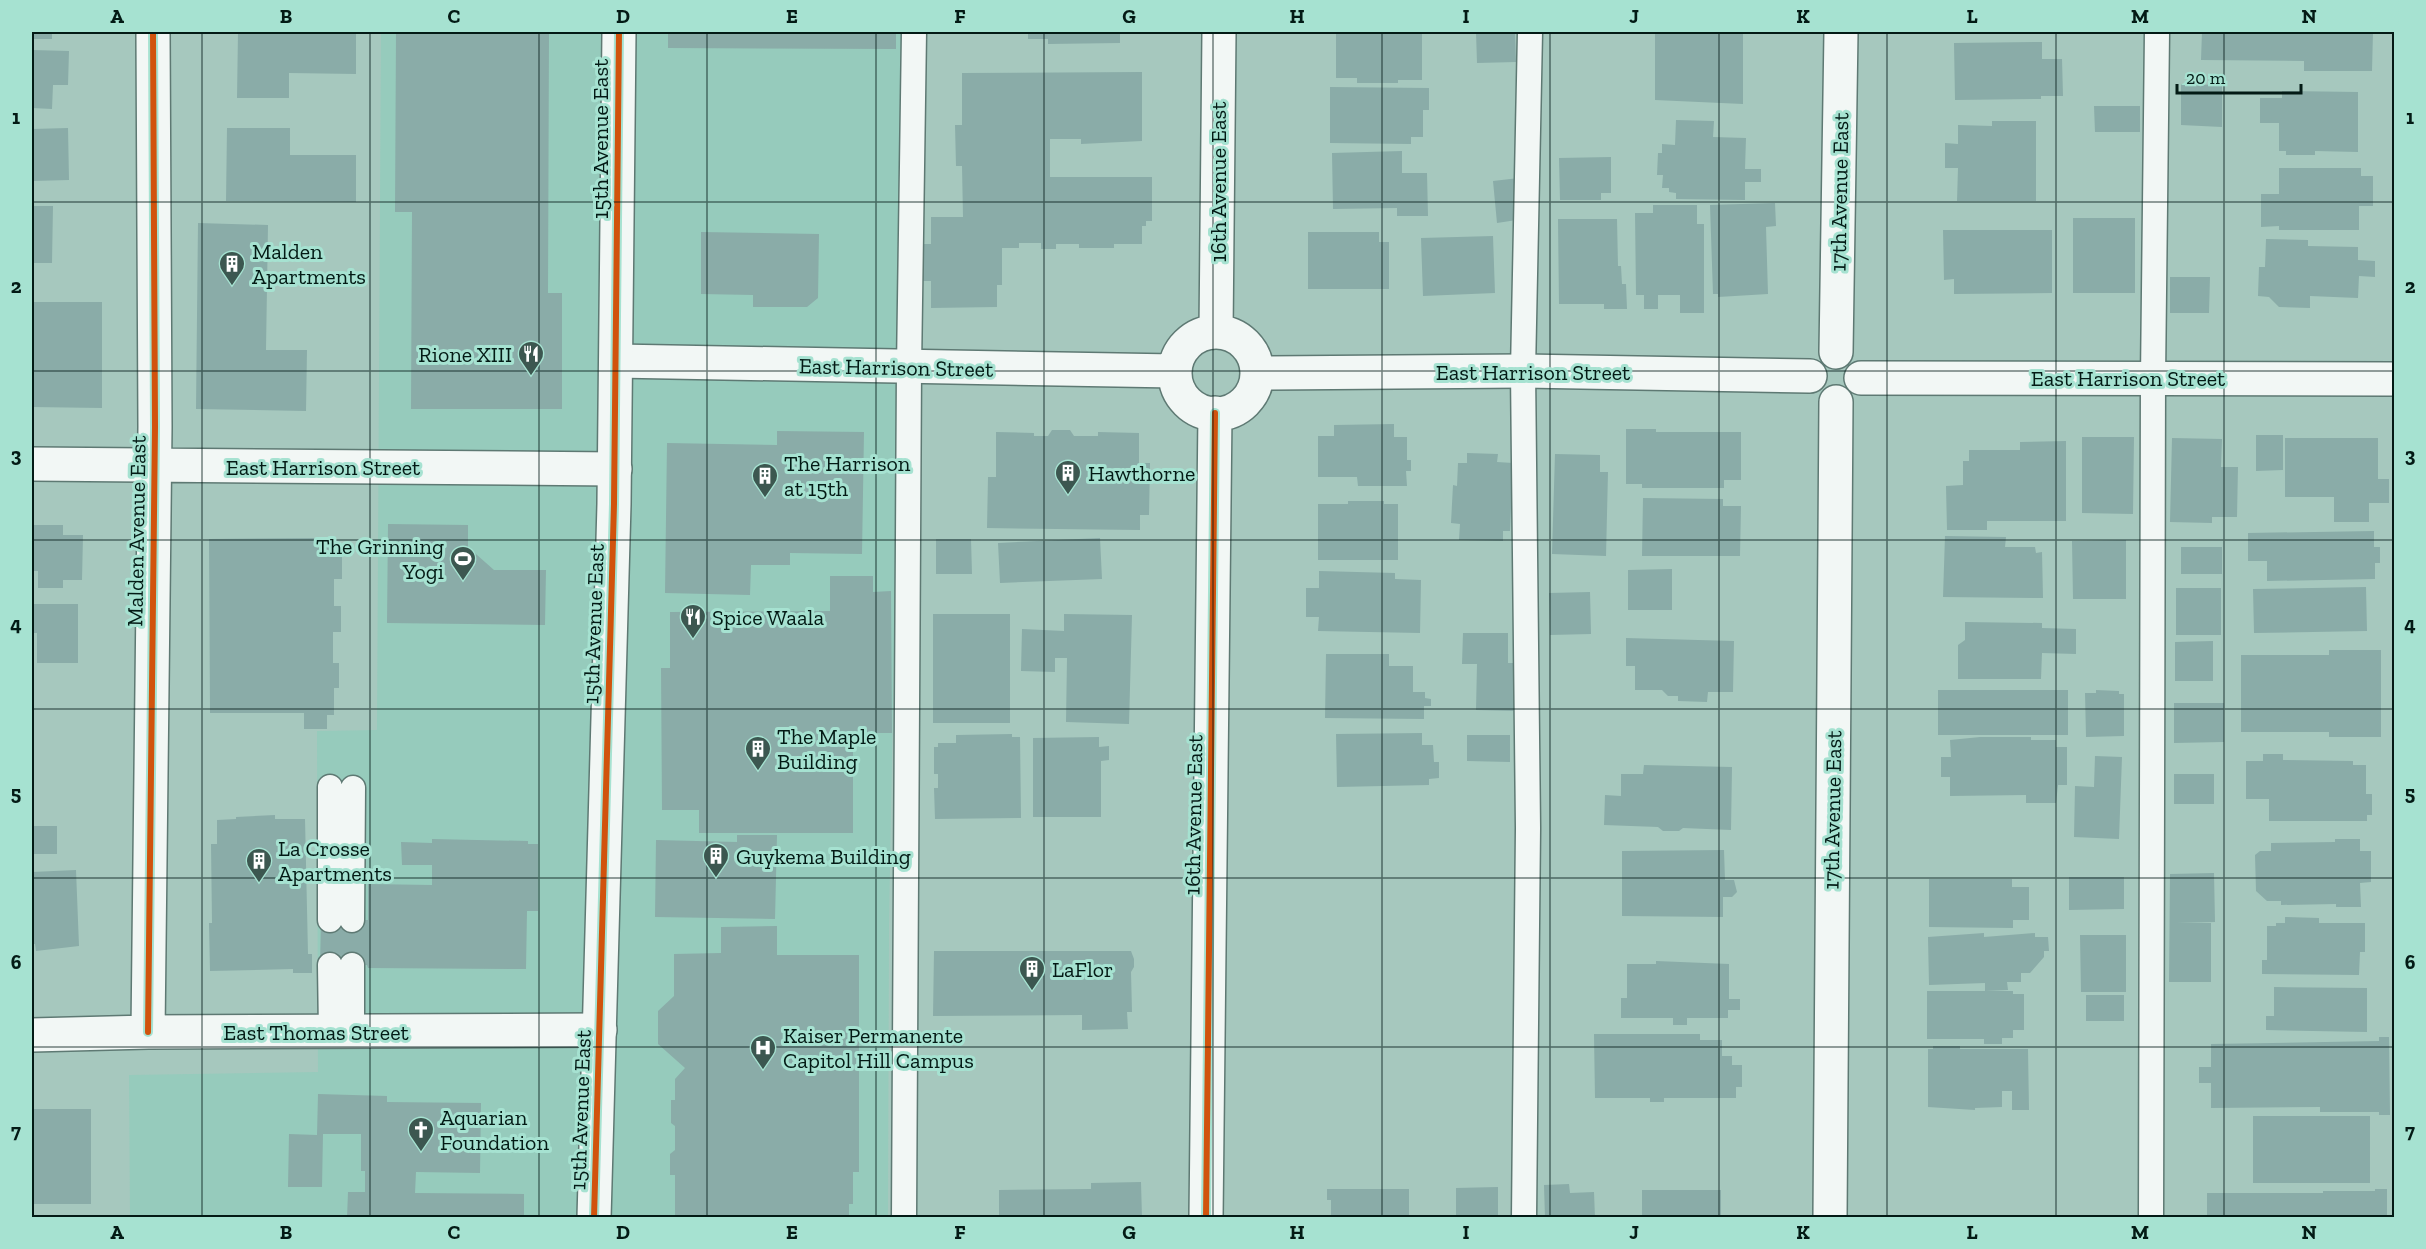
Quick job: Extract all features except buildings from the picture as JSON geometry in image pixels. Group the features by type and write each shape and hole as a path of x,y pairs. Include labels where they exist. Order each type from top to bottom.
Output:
{"street":[{"name":"Malden Avenue East","path":"148,1032 155,465 153,32"},
{"name":"15th Avenue East","path":"594,1218 615,469 619,32"},
{"name":"16th Avenue East","path":"1216,332 1219,32"},
{"name":"17th Avenue East","path":"1836,352 1841,32"},
{"path":"1216,332 1234,336 1245,343 1253,354 1257,367 1257,381 1252,393 1243,404 1232,411 1215,413 1204,412 1192,406 1183,397 1177,384 1175,371 1178,358 1185,346 1195,337 1216,332"},
{"path":"1836,352 1856,361 1861,378 1854,395 1848,400 1836,402 1818,396 1813,389 1810,376 1812,366 1817,359 1824,354 1836,352"},
{"name":"East Harrison Street","path":"616,361 1175,371"},
{"name":"East Harrison Street","path":"1257,373 1523,371 1810,376"},
{"name":"East Harrison Street","path":"1861,378 2394,379"},
{"name":"17th Avenue East","path":"1830,1218 1836,402"},
{"name":"16th Avenue East","path":"1206,1218 1215,413"},
{"name":"East Harrison Street","path":"32,464 615,469"},
{"name":"East Thomas Street","path":"32,1035 148,1032 600,1030"}],"lane":[{"path":"904,1218 909,368 914,32"},
{"path":"1524,1218 1528,828 1523,371 1530,32"},
{"path":"2151,1218 2153,378 2157,32"},
{"path":"341,788 341,920"},
{"path":"341,965 341,1032"}],"shaded area":[{"path":"381,32 905,32 889,923 888,1217 130,1217 129,1075 318,1072 317,731 377,730"}],"cycle path":[{"path":"148,1032 155,427 153,32"},
{"path":"594,1218 614,504 619,32"},
{"path":"1206,1218 1215,413"}],"place":[{"name":"Malden Apartments","path":"232,287"},
{"name":"Rione XIII","path":"531,377"},
{"name":"Hawthorne","path":"1068,496"},
{"name":"The Harrison at 15th","path":"765,499"},
{"name":"The Grinning Yogi","path":"463,582"},
{"name":"Spice Waala","path":"693,640"},
{"name":"The Maple Building","path":"758,772"},
{"name":"Guykema Building","path":"716,879"},
{"name":"La Crosse Apartments","path":"259,884"},
{"name":"LaFlor","path":"1032,992"},
{"name":"Kaiser Permanente Capitol Hill Campus","path":"763,1071"},
{"name":"Aquarian Foundation","path":"421,1153"}]}
